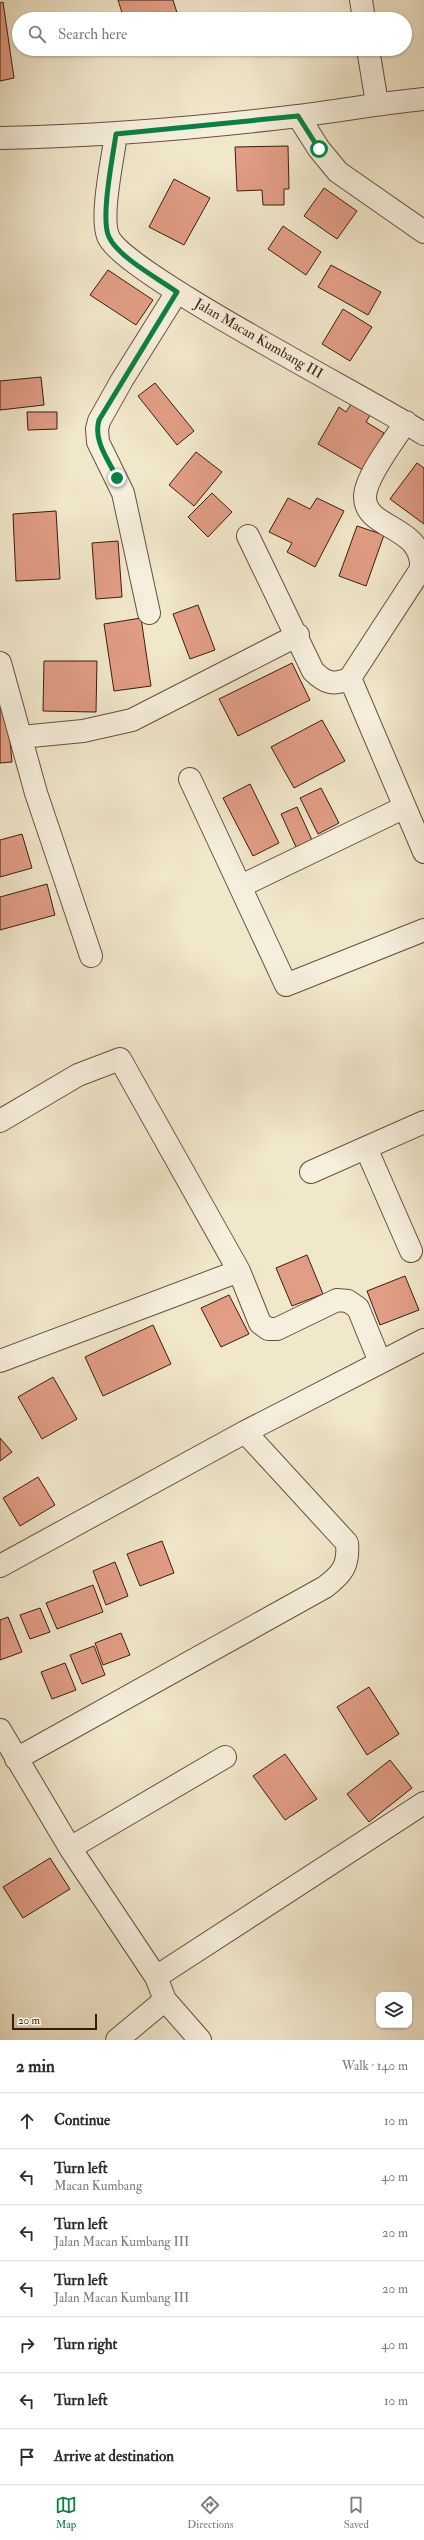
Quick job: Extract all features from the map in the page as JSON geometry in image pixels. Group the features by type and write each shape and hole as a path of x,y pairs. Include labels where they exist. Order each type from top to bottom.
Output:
{"street":[{"path":"361,0 363,12"},
{"path":"369,56 377,104"},
{"path":"0,138 116,134 298,116 377,104 424,99"},
{"path":"298,116 319,149 338,172 424,232"},
{"name":"Jalan Macan Kumbang III","path":"116,134 106,213 108,237 129,258 177,292 406,422 424,434"},
{"path":"149,613 123,493 98,442 97,430 99,420 122,380 177,292"},
{"path":"248,536 298,635 313,671 319,678 326,682 334,683 350,678 420,569 421,555 412,540 375,516 369,509 364,496 370,479 406,422"},
{"path":"21,737 107,727 132,720 298,635"},
{"path":"0,663 41,808 91,956"},
{"path":"350,678 424,852"},
{"path":"190,779 286,985 424,930"},
{"path":"240,886 405,806"},
{"path":"0,1121 78,1075 120,1059 239,1271 260,1323 268,1329 277,1329 337,1300 348,1301 358,1308 380,1362"},
{"path":"311,1172 424,1122"},
{"path":"366,1148 411,1251"},
{"path":"0,1361 239,1271"},
{"path":"0,1566 245,1432 424,1340"},
{"path":"16,1760 325,1587 340,1575 348,1557 347,1543 245,1432"},
{"path":"0,1730 16,1760 70,1848 156,1977 166,2000 200,2040"},
{"path":"70,1848 225,1757"},
{"path":"156,1977 424,1803"},
{"path":"117,2040 166,2000"}],"building":[{"path":"118,0 173,0 177,12 122,12"},
{"path":"3,2 14,78 0,81 0,3"},
{"path":"288,146 289,189 284,189 284,205 263,205 262,190 237,191 235,147"},
{"path":"174,179 210,198 184,245 149,227"},
{"path":"324,188 357,211 337,239 304,216"},
{"path":"283,226 321,252 306,275 268,249"},
{"path":"331,265 381,292 368,315 318,287"},
{"path":"108,270 153,300 136,325 90,295"},
{"path":"343,309 372,327 350,361 322,344"},
{"path":"41,377 44,405 0,410 0,381"},
{"path":"155,383 194,431 177,445 138,396"},
{"path":"353,401 372,412 366,422 384,433 363,470 318,444 339,407 346,412"},
{"path":"27,412 57,412 57,429 28,430"},
{"path":"196,452 222,472 194,506 169,485"},
{"path":"417,463 424,468 424,524 390,499"},
{"path":"212,493 232,512 208,537 188,517"},
{"path":"288,498 310,509 317,498 344,511 315,567 287,552 292,543 269,532"},
{"path":"56,511 60,579 16,581 13,514"},
{"path":"357,526 384,535 366,586 339,576"},
{"path":"118,541 122,597 96,599 92,543"},
{"path":"198,605 215,650 190,659 173,614"},
{"path":"141,618 151,686 114,691 104,624"},
{"path":"44,661 97,661 96,712 43,711"},
{"path":"292,663 310,700 238,736 219,699"},
{"path":"0,687 5,687 12,762 0,763"},
{"path":"322,720 345,761 294,788 271,747"},
{"path":"250,784 279,843 253,856 223,798"},
{"path":"321,788 339,823 318,834 300,798"},
{"path":"297,807 312,840 296,847 281,814"},
{"path":"22,834 32,868 0,877 0,840"},
{"path":"47,884 55,915 0,930 0,897"},
{"path":"307,1255 323,1294 292,1306 276,1268"},
{"path":"405,1276 419,1310 380,1325 367,1291"},
{"path":"229,1295 249,1334 221,1347 201,1308"},
{"path":"153,1325 171,1364 103,1396 85,1357"},
{"path":"53,1377 77,1419 42,1439 18,1397"},
{"path":"0,1438 12,1452 0,1461"},
{"path":"38,1477 55,1505 20,1526 3,1498"},
{"path":"162,1541 174,1573 140,1586 127,1554"},
{"path":"115,1562 128,1596 106,1605 93,1571"},
{"path":"93,1585 103,1612 57,1629 46,1603"},
{"path":"40,1608 50,1632 30,1639 20,1615"},
{"path":"8,1617 22,1652 0,1660 0,1620"},
{"path":"121,1633 130,1655 103,1665 95,1643"},
{"path":"94,1646 105,1675 82,1684 70,1655"},
{"path":"65,1663 76,1690 52,1699 41,1672"},
{"path":"369,1687 399,1734 367,1755 337,1707"},
{"path":"285,1754 317,1799 285,1820 253,1776"},
{"path":"390,1760 412,1788 369,1822 347,1794"},
{"path":"50,1858 70,1889 23,1918 3,1887"}],"route":[{"path":"117,478 98,442 97,430 99,420 177,292 129,258 114,245 108,237 106,213 116,134 298,116 319,149"}]}
